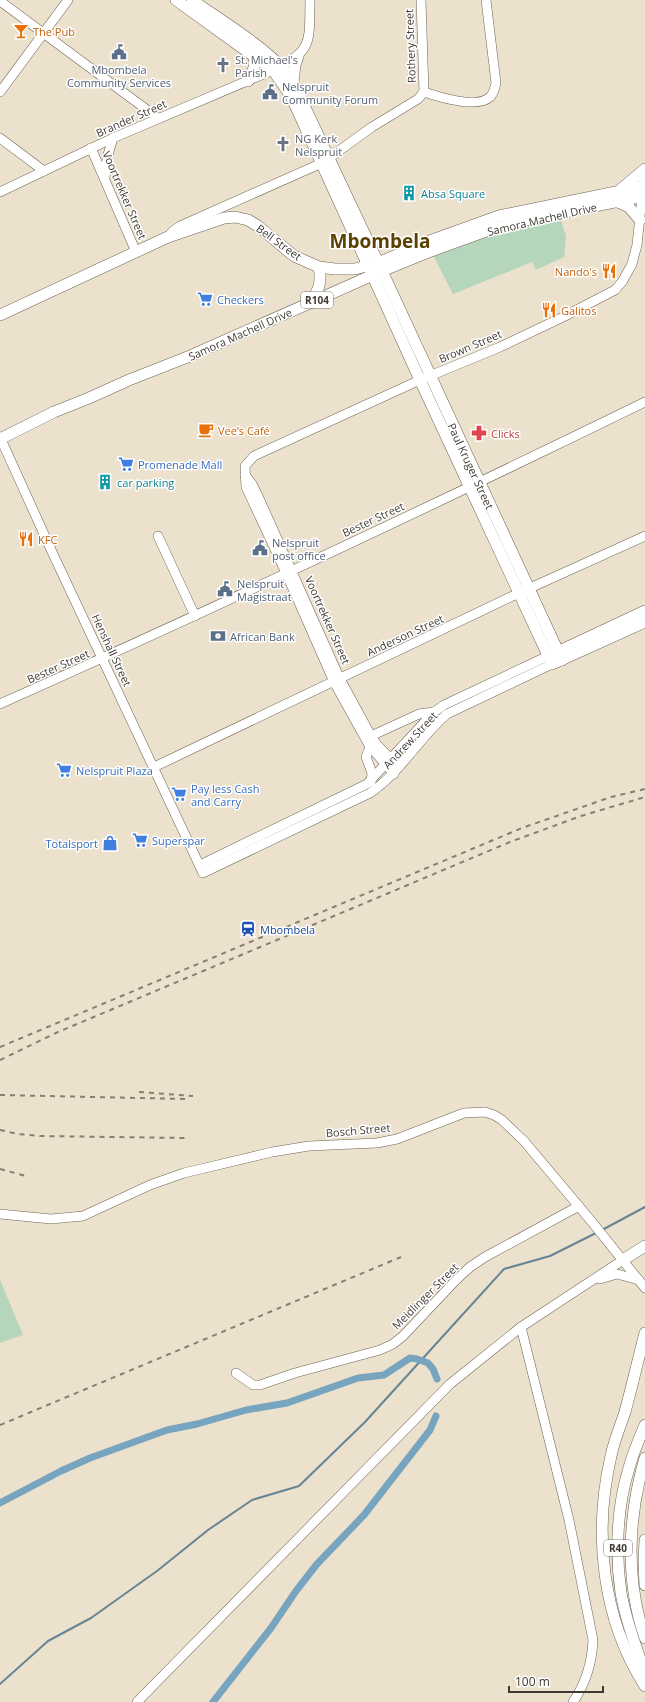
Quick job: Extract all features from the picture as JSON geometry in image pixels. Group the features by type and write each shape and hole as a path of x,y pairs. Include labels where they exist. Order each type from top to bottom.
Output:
{"main road":[{"path":"176,0 256,56 277,68 293,82 325,161"},
{"path":"192,0 264,51 277,68 325,161"},
{"path":"248,81 254,68 256,56"},
{"path":"293,82 295,65 298,56"},
{"name":"Paul Kruger Street","path":"325,161 555,658"},
{"path":"642,216 629,207 618,196 645,169"},
{"name":"Samora Machell Drive","path":"0,438 54,412 190,356 310,303 375,269 495,228 618,196 644,191"},
{"name":"Bell Street","path":"0,315 168,237 224,218 235,217 248,220 258,226 294,256 319,267 347,270 375,269"},
{"path":"310,303 318,293 320,286 319,267"},
{"name":"Andrew Street","path":"555,658 645,611"},
{"name":"Andrew Street","path":"555,658 645,622"},
{"path":"623,1260 645,1246"},
{"path":"645,1333 625,1412 611,1455 606,1483 602,1526 605,1575 613,1615 632,1661 645,1686"},
{"name":"R40","path":"645,1425 628,1469 624,1487 618,1535 621,1592 627,1620 645,1672"},
{"name":"R40","path":"645,1458 634,1506 631,1540 632,1571 636,1604 645,1638"},
{"path":"645,1540 645,1585"}],"street":[{"path":"0,92 68,0"},
{"path":"298,56 307,46 310,0"},
{"name":"Rothery Street","path":"421,0 424,92"},
{"path":"424,92 468,102 482,101 489,98 493,93 496,83 486,0"},
{"path":"0,1 158,118"},
{"name":"Brander Street","path":"0,192 91,148 158,118 248,81 277,68 298,56"},
{"name":"Bell Street","path":"168,237 180,226 325,161 372,127 418,99 424,92"},
{"path":"0,138 44,171"},
{"path":"105,180 107,158 113,138"},
{"name":"Voortrekker Street","path":"91,148 136,252"},
{"name":"Brown Street","path":"245,475 246,463 254,456 425,378 500,347 566,316 615,290 622,282 632,264 637,245 642,216 645,169"},
{"name":"Bester Street","path":"0,704 103,659 290,572 475,485 645,402"},
{"name":"Henshall Street","path":"0,438 201,869"},
{"name":"Voortrekker Street","path":"245,475 246,487 290,572 337,680 370,747 388,762"},
{"path":"158,536 195,616"},
{"name":"Anderson Street","path":"154,767 524,591 645,536"},
{"name":"Andrew Street","path":"201,869 371,782 434,712 449,702 555,658"},
{"name":"Andrew Street","path":"201,869 370,793 383,784 396,771 438,721 447,714 555,658"},
{"name":"Voortrekker Street","path":"337,680 371,736 388,762 396,771"},
{"path":"371,736 419,714 434,712"},
{"path":"370,747 366,757 372,773 371,782"},
{"name":"Bosch Street","path":"0,1214 51,1219 83,1216 150,1185 184,1173 272,1152 308,1146 377,1142 397,1139 464,1113 475,1111 485,1112 494,1115 511,1128 579,1206 645,1288"},
{"name":"Meidlinger Street","path":"236,1374 253,1385 260,1385 295,1372 380,1350 403,1336 470,1267 485,1257 579,1206"},
{"path":"137,1702 450,1384 521,1327 623,1260"},
{"path":"587,1284 617,1274 639,1280"},
{"path":"521,1327 569,1520 593,1640 592,1658 588,1674 580,1692 573,1702"}],"green space":[{"path":"559,214 566,236 564,257 536,270 532,262 453,294 432,253"},
{"path":"0,1280 23,1335 0,1343"}],"waterway":[{"path":"602,1230 645,1207"},
{"path":"0,1684 48,1641 91,1618 157,1571 208,1530 252,1500 299,1486 365,1422 504,1269 550,1256 596,1233"},
{"path":"0,1503 61,1471 90,1458 167,1430 197,1424 246,1410 287,1403 358,1378 384,1375 410,1358 428,1363 433,1369 437,1379"},
{"path":"213,1702 271,1628 296,1591 317,1564 364,1515 430,1430 436,1416"}],"railway":[{"path":"0,1047 522,828 611,797 645,789"},
{"path":"0,1060 58,1032 510,842 581,816 645,797"},
{"path":"139,1092 193,1096"},
{"path":"0,1095 187,1099"},
{"path":"0,1130 18,1134 40,1136 186,1138"},
{"path":"0,1169 26,1176"},
{"path":"0,1425 401,1257"}],"place":[{"name":"The Pub","path":"21,31"},
{"name":"Mbombela Community Services","path":"119,52"},
{"name":"St. Michael's Parish","path":"223,65"},
{"name":"Nelspruit Community Forum","path":"270,92"},
{"name":"NG Kerk Nelspruit","path":"283,144"},
{"name":"Absa Square","path":"409,193"},
{"name":"Nando's","path":"609,271"},
{"name":"Checkers","path":"205,299"},
{"name":"Galitos","path":"549,310"},
{"name":"Vee’s Café","path":"206,430"},
{"name":"Clicks","path":"479,433"},
{"name":"Promenade Mall","path":"126,464"},
{"name":"car parking","path":"105,482"},
{"name":"KFC","path":"26,539"},
{"name":"Nelspruit post office","path":"260,548"},
{"name":"Nelspruit Magistraat","path":"225,589"},
{"name":"African Bank","path":"218,636"},
{"name":"Nelspruit Plaza","path":"64,770"},
{"name":"Pay less Cash and Carry","path":"179,794"},
{"name":"Superspar","path":"140,840"},
{"name":"Totalsport","path":"110,843"},
{"name":"Mbombela","path":"248,929"}],"district":[{"name":"Mbombela","path":"380,241"}]}
